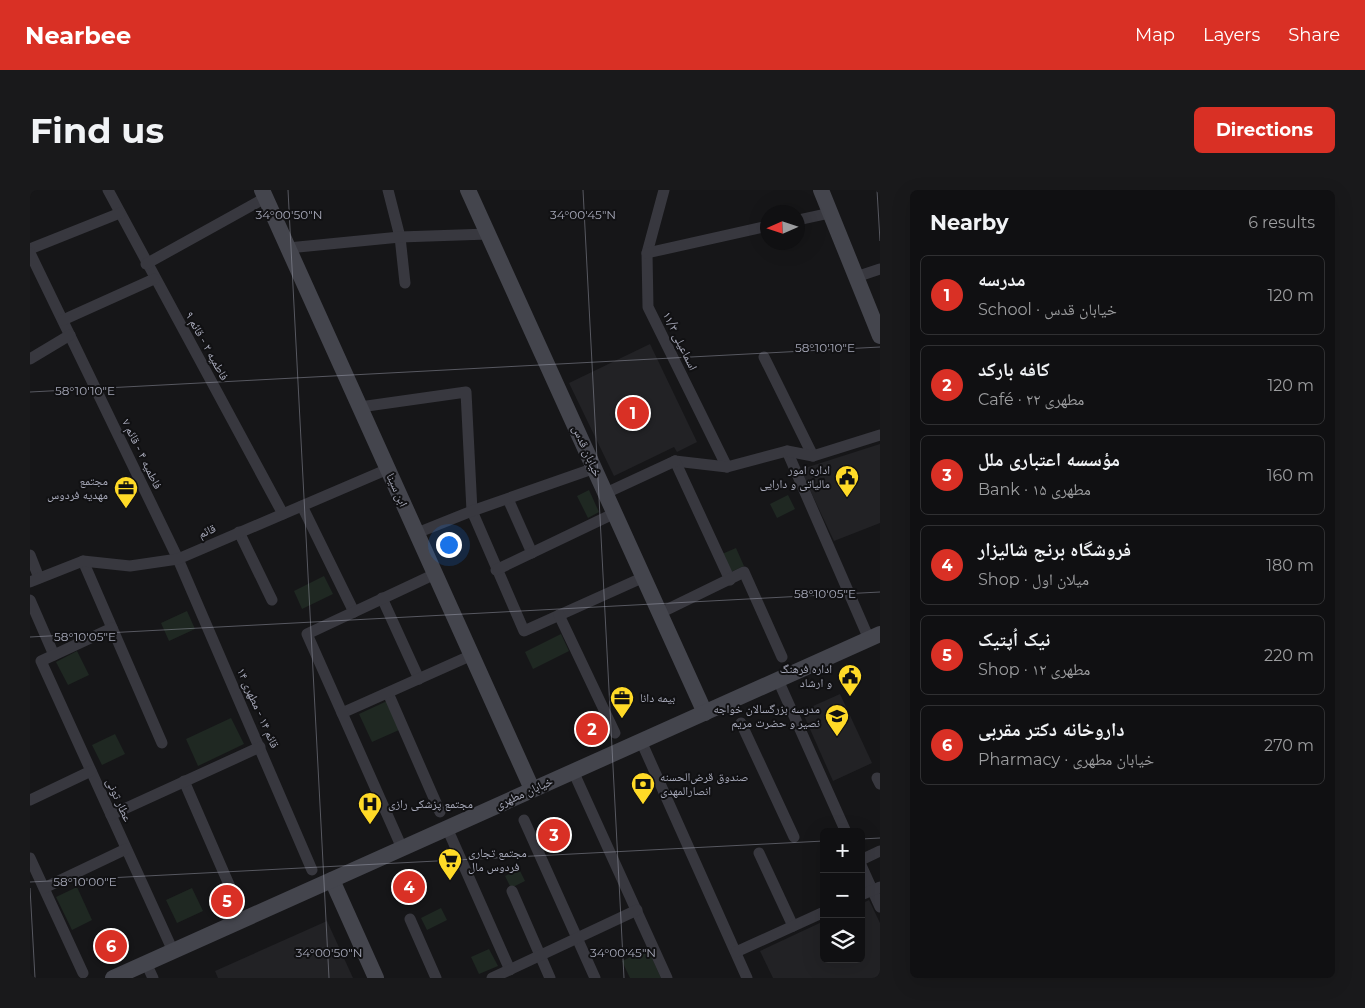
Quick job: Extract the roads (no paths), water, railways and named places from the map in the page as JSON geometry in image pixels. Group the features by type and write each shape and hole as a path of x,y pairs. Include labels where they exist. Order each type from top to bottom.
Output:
{"street":[{"name":"فاطمیه ۲ - قائم ۹","path":"108,190 154,279 283,514"},
{"path":"388,190 400,237 405,283"},
{"name":"خیابان قدس","path":"468,190 705,712"},
{"name":"اسماعیلی ۱۱/۳","path":"664,190 647,253 648,307 727,467"},
{"path":"821,190 880,336"},
{"path":"146,264 264,194"},
{"name":"ابن سینا","path":"264,194 532,789"},
{"path":"30,250 120,213"},
{"path":"805,218 830,213"},
{"path":"647,253 760,228"},
{"path":"288,248 400,237 488,234"},
{"name":"فاطمیه ۴ - قائم ۷","path":"30,254 178,559"},
{"path":"856,277 880,269"},
{"path":"63,320 154,279"},
{"path":"30,359 70,335"},
{"path":"764,357 813,456"},
{"path":"360,408 466,392 472,511 524,631 644,576"},
{"path":"606,493 675,461 727,467 787,451 813,456 880,435"},
{"path":"787,451 875,636"},
{"path":"675,461 730,580"},
{"path":"417,533 472,511 595,468"},
{"name":"قائم","path":"35,580 83,561 130,566 178,559 388,469"},
{"path":"508,499 532,553"},
{"path":"302,506 354,612"},
{"path":"496,570 615,513"},
{"path":"239,532 272,600"},
{"path":"30,555 35,580"},
{"name":"قائم ۱۴ - مطهری ۱۴","path":"178,559 312,870"},
{"path":"83,561 162,744"},
{"path":"660,613 744,572 782,657"},
{"path":"402,848 307,634 435,574"},
{"path":"382,598 419,679"},
{"path":"30,600 54,655 112,628"},
{"path":"559,615 614,733"},
{"name":"خیابان مطهری","path":"113,978 150,971 173,951 875,636"},
{"name":"عطار تونی","path":"54,655 40,661 173,951"},
{"path":"342,713 472,655"},
{"path":"778,680 844,828"},
{"path":"388,694 440,812"},
{"path":"741,723 794,837"},
{"path":"641,741 747,978"},
{"path":"110,815 260,747"},
{"path":"30,800 91,771"},
{"path":"573,771 667,978"},
{"path":"184,781 237,903"},
{"path":"524,820 595,978"},
{"path":"447,828 510,970"},
{"path":"44,888 126,849"},
{"path":"865,858 880,851"},
{"path":"759,853 793,926"},
{"path":"30,858 83,973"},
{"path":"865,871 876,888 880,907"},
{"path":"332,880 376,978"},
{"path":"512,891 550,978"},
{"path":"492,978 636,910"},
{"path":"736,952 820,914"},
{"path":"410,919 436,978"}],"place":[{"name":"مدرسه","path":"633,413"},
{"name":"اداره امور مالیاتی و دارایی","path":"847,498"},
{"name":"مجتمع مهدیه فردوس","path":"126,509"},
{"name":"اداره فرهنگ و ارشاد","path":"850,697"},
{"name":"بیمه دانا","path":"622,719"},
{"name":"کافه بارکد","path":"592,729"},
{"name":"مدرسه بزرگسالان خواجه نصیر و حضرت مریم","path":"837,737"},
{"name":"صندوق قرض‌الحسنه انصارالمهدی","path":"643,805"},
{"name":"مجتمع پزشکی رازی","path":"370,825"},
{"name":"مؤسسه اعتباری ملل","path":"554,835"},
{"name":"مجتمع تجاری فردوس مال","path":"450,881"},
{"name":"فروشگاه برنج شالیزار","path":"409,887"},
{"name":"نیک اُپتیک","path":"227,901"},
{"name":"داروخانه دکتر مقربی","path":"111,946"}]}
